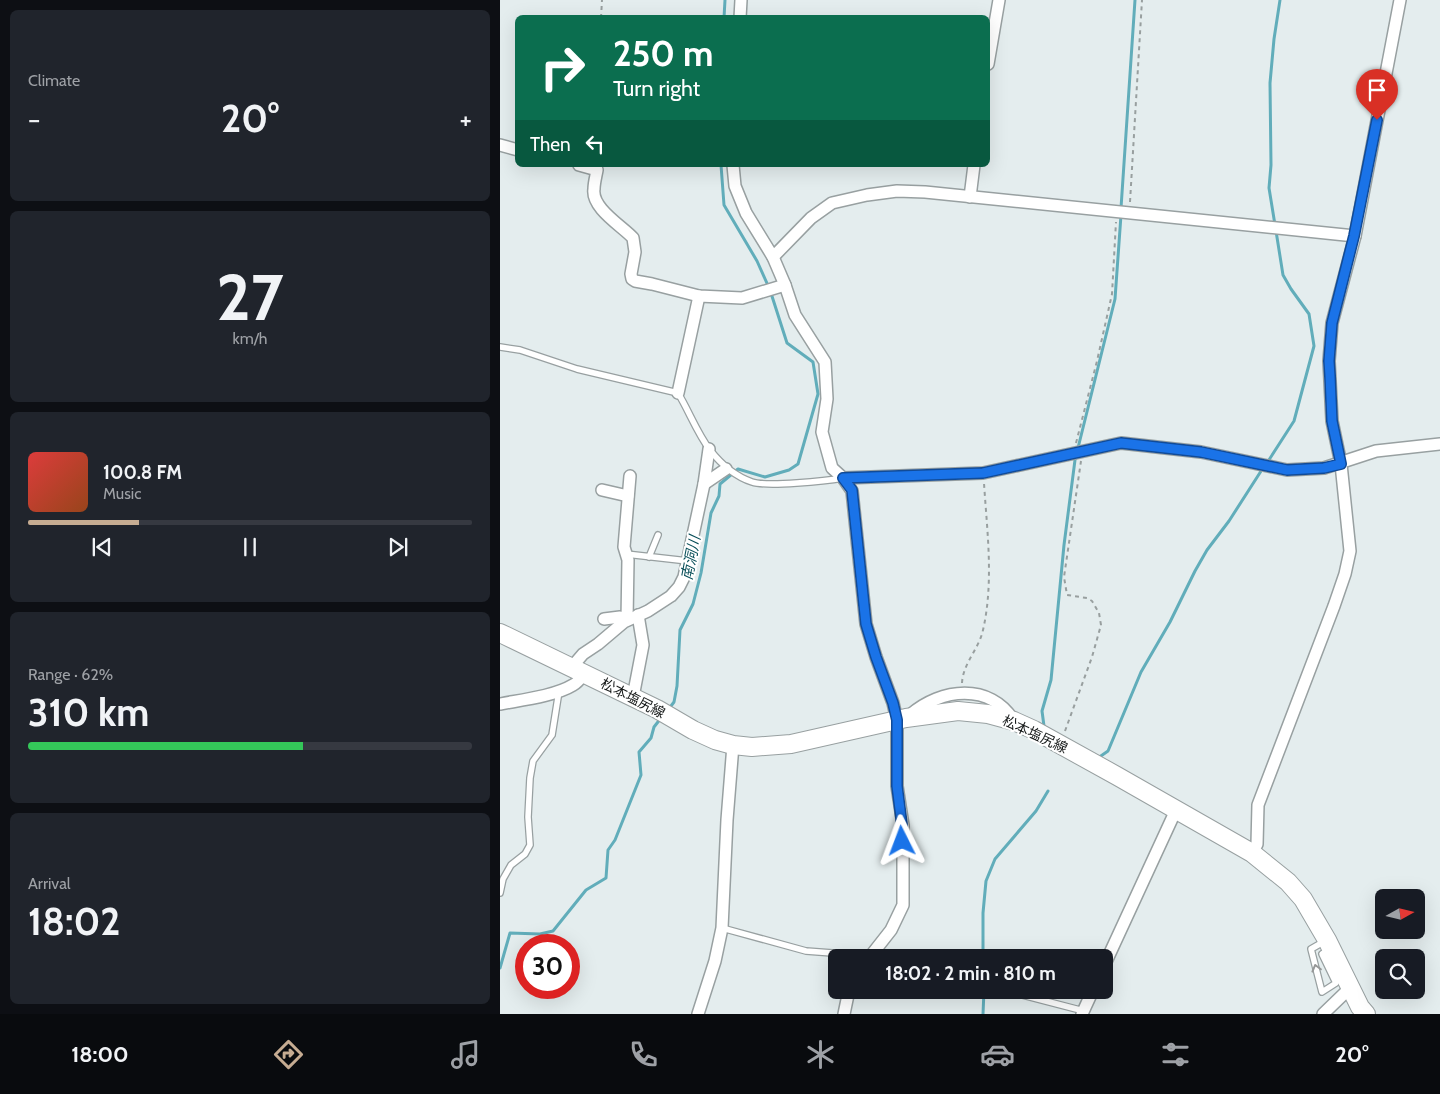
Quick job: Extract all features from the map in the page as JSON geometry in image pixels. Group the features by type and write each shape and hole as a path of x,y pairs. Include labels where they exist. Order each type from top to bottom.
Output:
{"main road":[{"name":"松本塩尻線","path":"500,633 657,709 693,730 715,740 734,745 752,747 791,744 902,719 958,711 988,714 1014,721 1252,853 1288,882 1298,893 1329,944 1360,1007 1366,1014"}],"street":[{"path":"740,15 741,0"},
{"path":"990,52 999,0"},
{"path":"1252,853 1257,844 1258,805 1334,606 1350,551 1341,464 1332,421 1329,361 1332,323 1354,236 1400,0"},
{"path":"500,145 515,149"},
{"path":"586,167 597,170 593,191 602,211 634,238 635,252 631,274 632,279 699,296 742,298 785,285"},
{"path":"734,167 735,186 746,213 773,257 795,315 825,362 828,399 822,432 832,468 852,490 866,624 893,703 902,719 897,786 902,825 903,905 877,949"},
{"path":"970,197 974,167"},
{"path":"773,257 811,218 832,203 867,195 897,191 1354,236"},
{"path":"678,393 699,296"},
{"path":"843,478 983,473 1121,443 1201,452 1287,470 1324,468 1376,452 1440,444"},
{"path":"500,704 559,691 574,685 583,654 627,620 671,596 679,587 684,578 688,561 704,484 709,449"},
{"path":"704,484 726,469"},
{"path":"627,620 628,560 624,547 630,476"},
{"path":"602,490 628,496"},
{"path":"633,697 643,645 638,615"},
{"path":"604,619 620,616 627,620"},
{"path":"902,719 939,697 962,693 976,694 996,702 1005,708 1014,721"},
{"path":"698,1014 715,961 722,928 727,820 734,745"},
{"path":"1112,949 1176,810"},
{"path":"1323,1014 1350,988"},
{"path":"844,1014 847,999"},
{"path":"1083,1012 1089,999"}],"lane":[{"path":"500,347 520,350 577,369 678,393 709,449 726,469 753,483 828,481 843,478"},
{"path":"650,557 658,535"},
{"path":"626,554 688,561"},
{"path":"500,893 503,879 511,866 525,854 530,845 528,817 533,761 552,735 559,691"},
{"path":"722,928 806,951 828,953"},
{"path":"1329,944 1322,954 1336,983 1322,992 1311,949 1329,944"},
{"path":"1036,999 1083,1012"}],"path":[{"path":"601,15 602,0"},
{"path":"1129,213 1142,0"},
{"path":"1060,745 1092,657 1101,626 1099,613 1092,601 1087,598 1067,596 1064,578 1078,452 1112,294 1116,213"},
{"path":"962,693 965,668 984,630 990,569 983,473"}],"waterway":[{"name":"南洞川","path":"724,15 725,0"},
{"path":"1121,208 1135,0"},
{"path":"1275,225 1269,188 1271,165 1270,83 1280,0"},
{"name":"南洞川","path":"668,710 674,702 677,686 680,630 693,604 701,573 711,513 719,496 720,484 738,469 765,477 789,470 798,464 818,394 813,362 787,343 770,290 757,261 724,205 721,167"},
{"path":"1044,726 1042,711 1051,680 1064,545 1075,460 1115,299 1121,215"},
{"path":"1267,463 1294,421 1314,346 1309,314 1283,275 1276,231"},
{"path":"1098,758 1108,751 1141,672 1170,622 1195,571 1207,550 1229,521 1263,468"},
{"name":"南洞川","path":"500,968 510,933 540,934 553,931 586,890 606,878 608,850 615,840 641,775 639,752 651,738 654,727 661,718"},
{"path":"983,949 983,913 986,881 995,859 1036,811 1048,791"},
{"path":"983,1014 984,999"}],"route":[{"path":"902,841 897,786 897,720 866,624 852,490 843,478 983,473 1121,443 1201,452 1287,470 1324,468 1341,464 1332,421 1329,361 1332,323 1354,236 1377,120"}]}
